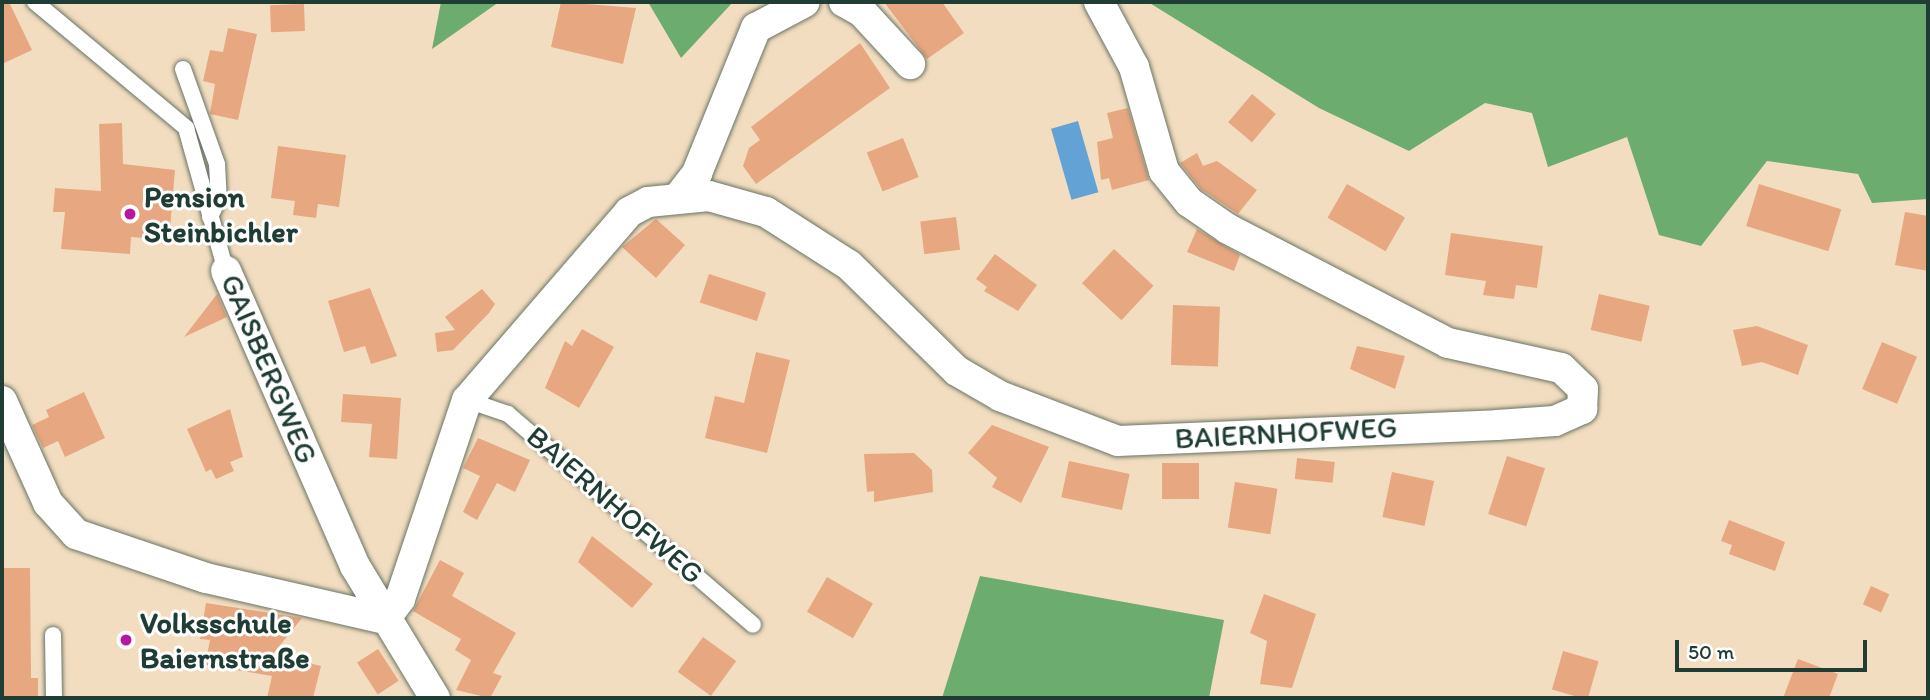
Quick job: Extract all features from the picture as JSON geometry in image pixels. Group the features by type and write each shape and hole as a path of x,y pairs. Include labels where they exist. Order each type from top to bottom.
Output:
{"street":[{"path":"677,199 697,173 756,27 805,2"},
{"path":"844,2 862,12 910,64"},
{"name":"BAIERNHOFWEG","path":"385,619 400,599 467,400 629,212 648,202 709,196 766,212 849,265 957,371 1000,396 1118,441 1555,421 1582,409 1583,389 1561,369 1448,343 1228,229 1189,202 1164,171 1134,67 1099,2"},
{"name":"GAISBERGWEG","path":"226,271 355,566 435,698"},
{"path":"2,401 48,503 76,534 206,578 385,619"}],"lane":[{"name":"GAISBERGWEG","path":"35,2 186,128 226,271"},
{"path":"183,69 217,164 219,197 210,217"},
{"name":"BAIERNHOFWEG","path":"467,400 508,414 753,625"},
{"path":"54,635 54,698"}],"green space":[{"path":"441,2 499,2 432,49"},
{"path":"648,2 733,2 681,58"},
{"path":"1148,2 1928,2 1928,199 1872,203 1858,174 1767,161 1701,246 1659,235 1627,137 1548,167 1532,113 1485,103 1409,151 1319,108"},
{"path":"980,576 1224,620 1209,698 942,698"}],"water":[{"path":"1078,121 1098,192 1071,200 1051,129"}],"building":[{"path":"2,2 9,2 32,50 2,64"},
{"path":"561,2 636,8 623,64 551,47"},
{"path":"884,2 942,2 964,33 927,59"},
{"path":"304,4 305,31 271,32 270,5"},
{"path":"228,28 257,34 238,120 210,114 215,84 203,81 210,50 223,52"},
{"path":"860,43 890,88 756,184 743,166 749,148 760,140 751,127"},
{"path":"1252,94 1276,114 1252,142 1228,122"},
{"path":"1128,108 1149,180 1112,190 1109,178 1101,180 1097,142 1113,138 1107,113"},
{"path":"122,123 123,164 175,170 169,240 131,237 130,254 61,249 65,212 53,212 55,188 101,191 99,124"},
{"path":"903,138 919,177 883,192 867,153"},
{"path":"278,146 346,155 339,207 318,204 316,218 293,215 295,201 271,198"},
{"path":"1197,153 1203,166 1217,161 1257,190 1238,214 1201,189 1180,163"},
{"path":"1347,184 1405,218 1386,251 1328,218"},
{"path":"1759,184 1841,209 1828,251 1746,226"},
{"path":"1905,212 1928,216 1928,271 1895,265"},
{"path":"956,217 960,250 924,254 920,221"},
{"path":"656,219 685,245 656,278 622,247"},
{"path":"1197,229 1240,255 1234,271 1187,252"},
{"path":"1451,233 1543,246 1537,288 1516,285 1514,299 1483,295 1486,281 1445,275"},
{"path":"1114,249 1153,286 1121,320 1082,283"},
{"path":"995,254 1037,285 1018,311 984,291 987,287 976,279"},
{"path":"709,274 766,293 757,321 700,303"},
{"path":"370,288 397,356 371,364 365,346 344,352 328,301"},
{"path":"482,289 495,304 489,313 453,350 437,352 435,333 455,330 445,317"},
{"path":"217,294 227,317 184,337"},
{"path":"1599,294 1650,306 1641,342 1591,330"},
{"path":"1173,305 1220,307 1218,367 1171,365"},
{"path":"1757,326 1808,345 1798,375 1762,362 1742,366 1733,330"},
{"path":"582,329 614,347 579,408 545,388 565,341 572,346"},
{"path":"1882,342 1917,357 1897,404 1862,389"},
{"path":"1357,346 1405,356 1395,389 1350,369"},
{"path":"756,352 790,360 767,453 705,438 715,396 744,403"},
{"path":"84,392 105,438 65,457 58,441 43,448 32,425 49,417 46,410"},
{"path":"343,394 401,398 397,459 369,457 372,424 341,422"},
{"path":"230,409 243,457 230,462 234,471 216,479 211,469 206,472 187,429"},
{"path":"992,425 1049,447 1021,503 992,487 997,478 968,453"},
{"path":"478,438 530,460 515,492 497,483 477,520 463,512 480,476 463,468"},
{"path":"914,453 932,470 933,492 874,502 874,491 867,492 864,454"},
{"path":"1507,456 1545,468 1526,526 1488,514"},
{"path":"1297,458 1335,462 1333,483 1295,479"},
{"path":"1069,461 1130,474 1122,510 1061,497"},
{"path":"1162,463 1199,463 1199,499 1162,499"},
{"path":"1392,472 1434,481 1424,526 1382,517"},
{"path":"1235,482 1277,489 1270,534 1228,527"},
{"path":"1729,520 1785,542 1775,571 1729,554 1732,545 1721,541"},
{"path":"592,536 653,584 632,608 578,562"},
{"path":"440,560 464,573 452,596 516,633 493,673 502,676 490,698 456,690 471,660 455,650 461,639 413,611"},
{"path":"2,568 30,568 31,678 38,678 38,698 2,698"},
{"path":"827,577 873,604 853,638 807,612"},
{"path":"1871,586 1889,594 1881,612 1863,604"},
{"path":"1264,594 1316,614 1292,688 1260,684 1267,641 1250,633"},
{"path":"206,603 302,618 273,654 321,666 313,698 267,698 272,676 205,665 210,640 200,639"},
{"path":"703,637 736,661 711,696 678,672"},
{"path":"378,649 399,681 378,694 357,663"},
{"path":"1563,651 1599,661 1588,698 1552,689"},
{"path":"1798,659 1838,674 1829,698 1783,698"}],"place":[{"name":"Pension Steinbichler","path":"130,214"},
{"name":"Volksschule Baiernstraße","path":"126,640"}]}
